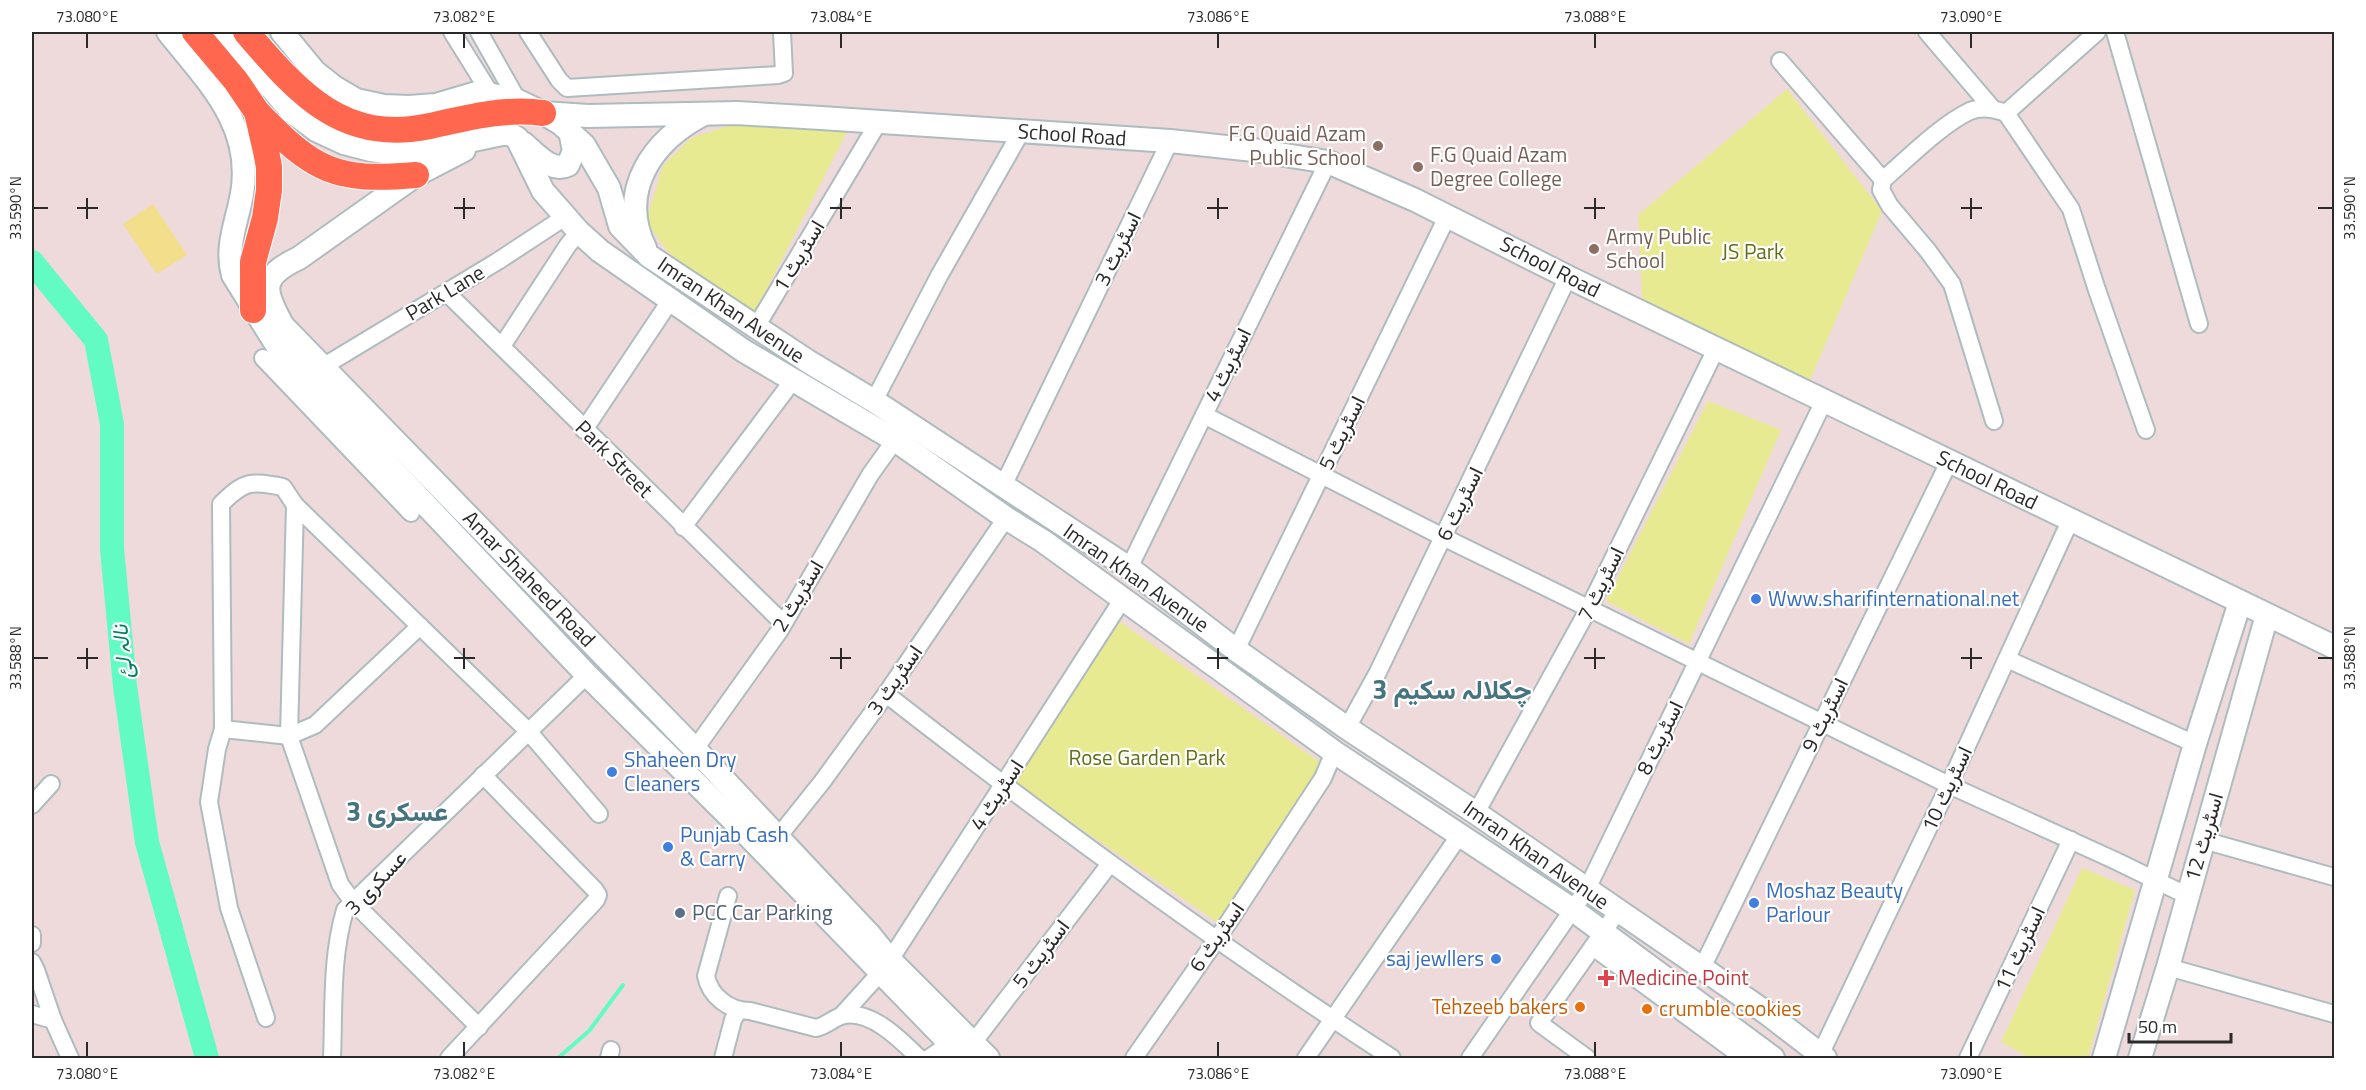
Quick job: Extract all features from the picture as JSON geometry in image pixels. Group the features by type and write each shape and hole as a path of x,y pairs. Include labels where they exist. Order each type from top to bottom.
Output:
{"main road":[{"name":"Amar Shaheed Road","path":"168,32 230,113 240,137 244,165 243,183 230,246 230,265 233,275 253,310 276,331 324,366 695,749 737,808 778,837 885,966"},
{"path":"195,32 236,81 257,112 289,146 316,163 340,174 376,178 416,175"},
{"path":"223,32 292,112 316,130 345,143 399,154 510,134 550,165 562,167 568,165 574,151 570,131"},
{"path":"246,32 302,93 322,108 348,121 377,129 403,130 502,111 519,110 543,113"},
{"path":"282,32 315,72 356,100 384,106 409,107 436,105 480,92 518,101 543,113"},
{"path":"253,310 253,262 265,218 269,190 269,167 257,112"},
{"name":"School Road","path":"543,113 588,116 705,113 809,117 1170,141 1254,150 1328,162 1356,172 2070,521 2334,647"},
{"name":"Imran Khan Avenue","path":"543,113 570,131 584,145 609,188 620,226 649,256 808,362 874,401 1129,568 1236,650 1347,728 1476,813 1702,968 1768,1014 1822,1057"},
{"path":"649,256 638,235 635,213 637,188 642,170 672,135 686,123 705,113"},
{"name":"Amar Shaheed Road","path":"486,138 416,175 299,258 278,268 268,282 269,301 281,352 360,447 587,675 737,808 885,966 969,1051"},
{"name":"Imran Khan Avenue","path":"518,138 543,191 600,251 744,351 895,440 1006,518 1043,541 1334,752 1573,910 1598,940 1773,1059"},
{"path":"2104,1059 2195,744 2240,602"},
{"name":"اسٹریٹ 12","path":"2140,1059 2267,615"}],"street":[{"path":"454,32 490,93"},
{"path":"479,32 518,101"},
{"path":"528,32 559,80 567,88 778,75 784,73 782,32"},
{"path":"1927,32 1999,111 2071,209 2146,430"},
{"path":"1994,421 1952,284 1890,206 1881,190 1883,180 1941,130 1971,110 1999,111 2097,32"},
{"path":"2115,32 2199,324"},
{"path":"1780,61 1883,180"},
{"name":"اسٹریٹ 1","path":"756,327 878,123"},
{"path":"874,401 939,276 1021,132"},
{"name":"اسٹریٹ 3","path":"1003,486 1170,141"},
{"name":"اسٹریٹ 4","path":"1129,568 1328,162"},
{"name":"اسٹریٹ 5","path":"1236,650 1448,217"},
{"path":"502,346 568,245 572,224"},
{"name":"Park Lane","path":"324,366 447,293 572,224"},
{"name":"اسٹریٹ 6","path":"1347,728 1378,672 1568,277"},
{"name":"Park Street","path":"447,293 783,623"},
{"path":"584,430 670,301"},
{"name":"اسٹریٹ 7","path":"1476,813 1590,608 1716,349"},
{"path":"263,358 360,447 411,513"},
{"path":"683,527 794,379"},
{"name":"اسٹریٹ 8","path":"1470,1059 1587,889 1824,401"},
{"path":"1204,415 1443,537 1949,786 2071,840 2188,896"},
{"name":"اسٹریٹ 2","path":"695,749 783,623 870,475 895,440"},
{"name":"اسٹریٹ 9","path":"1702,968 1949,462"},
{"path":"266,1018 229,908 209,802 217,749 223,729 221,504 238,487 257,482 283,487 295,505 528,731 599,814"},
{"path":"295,505 289,735 340,884 353,902 479,1027"},
{"name":"اسٹریٹ 3","path":"778,837 822,782 886,694 1006,518"},
{"name":"اسٹریٹ 10","path":"1822,1057 2070,521"},
{"name":"اسٹریٹ 4","path":"842,1015 885,966 1122,600"},
{"path":"223,729 289,735 315,725 420,626"},
{"path":"2007,658 2195,744"},
{"name":"عسکری 3","path":"332,1059 336,968 340,926 345,910 587,675"},
{"path":"886,694 1003,786 1109,864 1332,1020 1392,1059"},
{"name":"اسٹریٹ 6","path":"1134,1059 1228,923 1323,778 1334,752"},
{"path":"449,1059 596,900 597,895 595,890 483,775"},
{"path":"32,805 51,784"},
{"path":"1306,1059 1460,836"},
{"name":"اسٹریٹ 11","path":"1968,1059 2071,840"},
{"path":"2203,840 2334,877"},
{"name":"اسٹریٹ 5","path":"929,1059 969,1051 1109,864"},
{"path":"728,897 706,976 708,987 717,998 738,1011 750,1011 816,1028 825,1026 842,1015 859,1016 879,1023 900,1039 918,1059"},
{"path":"1587,1059 1539,1023 1618,911"},
{"path":"32,935 32,943"},
{"path":"1598,940 1744,1059"},
{"path":"32,962 70,1059"},
{"path":"2168,967 2334,1014"},
{"path":"723,1059 733,1020 738,1011"},
{"path":"32,1014 53,1020"}],"green space":[{"name":"JS Park","path":"1787,89 1882,211 1805,392 1643,314 1638,215"},
{"path":"764,115 849,128 752,318 668,252 646,221 663,166 691,138"},
{"path":"1708,401 1781,430 1689,644 1606,601"},
{"name":"Rose Garden Park","path":"1115,618 1331,770 1223,926 1011,781"},
{"path":"2082,868 2135,890 2088,1058 2030,1058 2001,1042"}],"shaded area":[{"path":"153,204 187,255 157,274 123,224"}],"waterway":[{"name":"نالہ لئ","path":"32,262 96,340 112,424 112,549 125,686 147,842 207,1058"},
{"path":"558,1058 589,1031 623,985"}],"place":[{"name":"F.G Quaid Azam Public School","path":"1378,146"},
{"name":"F.G Quaid Azam Degree College","path":"1418,167"},
{"name":"Army Public School","path":"1594,249"},
{"name":"Www.sharifinternational.net","path":"1756,599"},
{"name":"Shaheen Dry Cleaners","path":"612,772"},
{"name":"Punjab Cash & Carry","path":"668,847"},
{"name":"Moshaz Beauty Parlour","path":"1754,903"},
{"name":"PCC Car Parking","path":"680,913"},
{"name":"saj jewllers","path":"1496,959"},
{"name":"Medicine Point","path":"1606,978"},
{"name":"Tehzeeb bakers","path":"1580,1007"},
{"name":"crumble cookies","path":"1647,1009"}],"district":[{"name":"چکلالہ سکیم 3","path":"1452,690"},
{"name":"عسکری 3","path":"397,812"}]}
